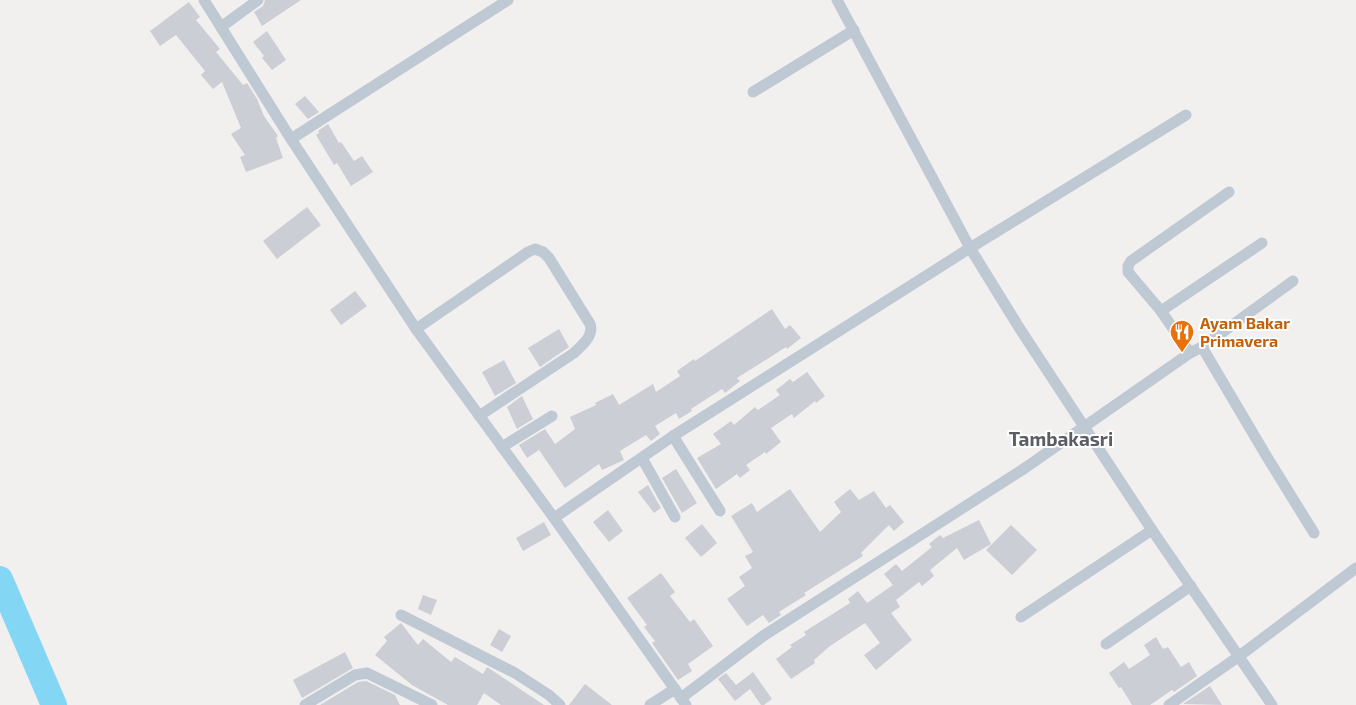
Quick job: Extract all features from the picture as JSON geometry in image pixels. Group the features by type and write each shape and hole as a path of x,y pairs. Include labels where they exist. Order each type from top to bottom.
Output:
{"street":[{"path":"204,0 291,139 416,329 554,518 681,697"},
{"path":"221,27 258,0"},
{"path":"291,139 508,0"},
{"path":"837,0 970,248 1084,428 1272,705"},
{"path":"752,92 854,30"},
{"path":"554,518 673,436 970,248 1186,115"},
{"path":"1190,354 1161,311 1128,272 1128,266 1130,261 1229,192"},
{"path":"1161,311 1262,243"},
{"path":"416,329 528,252 535,249 543,252 549,258 590,324 592,329 590,334 584,344 574,353 479,416"},
{"path":"650,705 681,697 763,636 1025,468 1202,347 1293,281"},
{"path":"1202,347 1266,457 1314,533"},
{"path":"502,447 552,416"},
{"path":"673,436 720,511"},
{"path":"642,458 675,517"},
{"path":"1021,617 1152,530"},
{"path":"1169,705 1238,657 1356,568"},
{"path":"1106,644 1191,586"},
{"path":"401,615 515,673 549,695 560,705"},
{"path":"305,705 355,675 367,673 424,704"}],"building":[{"path":"265,0 301,0 262,26 254,12 263,6"},
{"path":"189,2 200,17 196,20 220,49 216,52 243,85 247,83 257,99 264,116 278,136 276,138 283,158 246,172 240,157 245,155 231,134 241,128 222,82 213,89 201,75 205,71 176,35 160,46 150,31"},
{"path":"267,31 286,60 272,70 262,58 264,56 253,42"},
{"path":"305,96 319,112 308,119 295,104"},
{"path":"328,124 339,143 341,142 354,161 362,156 373,172 351,186 337,163 334,165 316,135 319,133 318,131"},
{"path":"307,207 321,225 277,259 263,241"},
{"path":"355,291 367,306 341,325 330,310"},
{"path":"772,309 785,329 790,325 801,338 787,349 786,347 737,378 740,381 725,393 722,389 679,419 676,413 655,426 660,434 651,441 646,435 620,451 624,460 602,470 599,464 565,488 539,450 527,458 519,445 545,429 555,444 575,429 570,417 596,405 595,403 613,394 619,405 653,384 656,392 680,376 677,371"},
{"path":"559,329 569,347 540,367 528,348"},
{"path":"504,360 516,383 495,396 482,372"},
{"path":"807,372 825,396 816,403 815,401 794,418 792,414 771,428 781,442 766,454 765,452 746,465 750,470 740,478 737,474 716,489 697,458 721,444 713,434 731,421 734,425 755,407 758,410 780,395 776,390 790,379 793,382"},
{"path":"522,396 533,419 517,429 507,407"},
{"path":"676,469 697,503 682,513 662,478"},
{"path":"648,485 661,508 654,513 638,492"},
{"path":"790,489 820,532 841,512 834,502 850,489 859,500 874,491 886,508 890,505 904,522 894,531 889,525 861,553 863,556 804,593 806,595 779,612 781,615 769,623 763,615 747,626 727,599 745,586 739,577 752,568 745,556 753,552 731,516 752,503 757,512"},
{"path":"608,510 623,531 609,542 593,522"},
{"path":"979,520 991,544 964,560 957,548 930,570 934,576 922,586 919,582 896,600 900,607 891,613 912,640 876,670 864,655 880,643 865,623 830,646 814,660 815,663 791,679 776,659 792,647 790,645 806,635 804,632 850,603 848,599 858,591 867,603 893,585 884,574 896,564 902,571 932,547 929,544 940,535 943,538"},
{"path":"544,522 551,535 523,551 516,538"},
{"path":"702,524 717,543 701,557 685,538"},
{"path":"1011,525 1037,550 1012,575 986,550"},
{"path":"661,573 675,592 670,596 690,622 694,619 713,646 688,664 692,671 678,680 652,643 655,641 644,627 647,625 627,598"},
{"path":"423,595 437,600 431,615 418,609"},
{"path":"401,623 418,645 423,639 451,662 455,657 483,674 487,667 544,705 501,705 484,693 477,705 448,705 412,685 375,655 387,641 384,637"},
{"path":"499,629 511,636 502,652 490,645"},
{"path":"1156,637 1163,649 1168,647 1181,667 1189,662 1197,676 1174,692 1172,690 1150,705 1132,705 1121,687 1119,688 1109,673 1124,662 1129,669 1150,655 1144,645"},
{"path":"345,652 353,668 302,698 293,680"},
{"path":"753,672 772,699 764,705 761,705 750,689 735,701 718,679 726,673 736,685"},
{"path":"366,681 395,695 400,705 320,705 358,682"},
{"path":"585,684 612,705 569,705"},
{"path":"1210,686 1222,705 1183,704"}],"waterway":[{"path":"0,579 54,705"}],"place":[{"name":"Ayam Bakar Primavera","path":"1182,353"}],"district":[{"name":"Tambakasri","path":"1061,439"}]}
